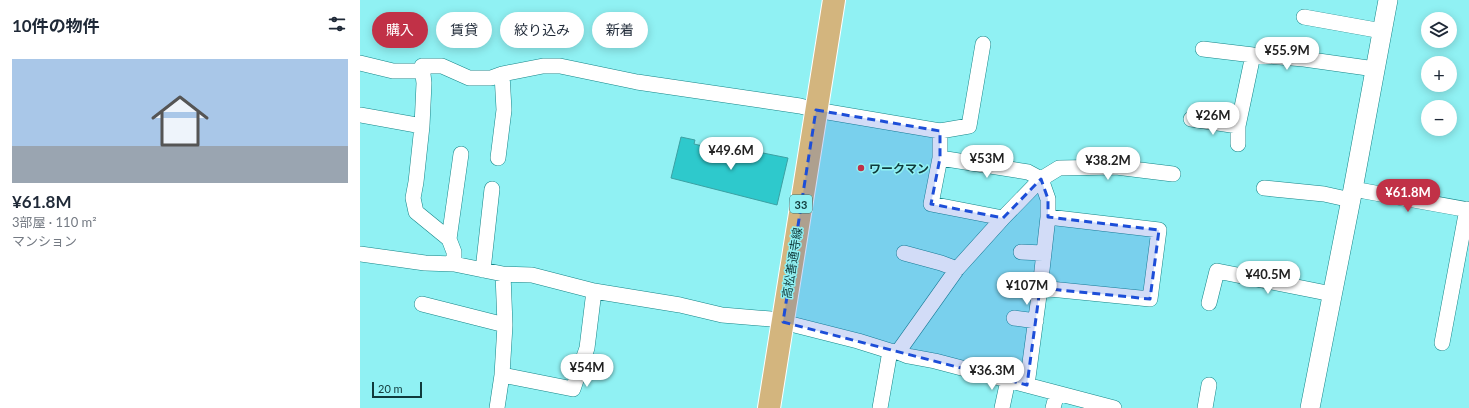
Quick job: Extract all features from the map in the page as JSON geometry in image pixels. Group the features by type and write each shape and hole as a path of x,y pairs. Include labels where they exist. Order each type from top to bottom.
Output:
{"main road":[{"name":"高松善通寺線","path":"769,408 834,0"}],"street":[{"path":"1310,408 1388,0"},
{"path":"1304,17 1382,31"},
{"path":"450,239 416,212 413,198 422,126 424,83 422,66 442,66 469,78 491,78 502,74 544,66 560,66 637,82 800,106 940,131 969,126 983,44"},
{"path":"1203,49 1304,59 1375,69"},
{"path":"1238,144 1238,126 1253,55"},
{"path":"360,63 393,71 422,70"},
{"path":"498,158 504,110 502,74"},
{"path":"360,115 422,126"},
{"path":"1191,118 1238,126"},
{"path":"940,131 940,158 931,204 1002,218"},
{"path":"454,264 454,252 450,239 461,154"},
{"path":"940,158 1028,172 1041,179 1048,199 1048,217 1027,385"},
{"path":"880,408 894,351 957,269 1002,218 1041,179 1059,168 1116,167 1173,174"},
{"path":"1264,188 1324,194 1352,194 1468,210 1442,343"},
{"path":"483,270 492,189"},
{"path":"1040,288 1150,299 1159,230 1048,217"},
{"path":"1021,252 1043,253"},
{"path":"904,253 942,263 957,269"},
{"path":"360,254 425,263 454,264 502,274 532,275 594,291 680,305 722,315 771,319 858,341 908,356 935,361 1114,408"},
{"path":"1209,303 1217,272 1332,294"},
{"path":"497,408 502,375 505,325 502,274"},
{"path":"502,375 573,389 587,348 594,291"},
{"path":"422,304 505,325"},
{"path":"1014,318 1036,321"},
{"path":"1002,408 1008,380"},
{"path":"1205,408 1209,385"},
{"path":"1053,408 1057,393"}],"highlighted area":[{"path":"816,110 940,131 940,158 931,204 1003,218 1041,179 1048,199 1048,217 1159,230 1150,299 1040,288 1027,385 783,322"}],"building":[{"path":"681,137 695,140 694,144 741,155 743,149 788,158 777,205 671,178"}],"place":[{"name":"ワークマン","path":"861,168"}]}
